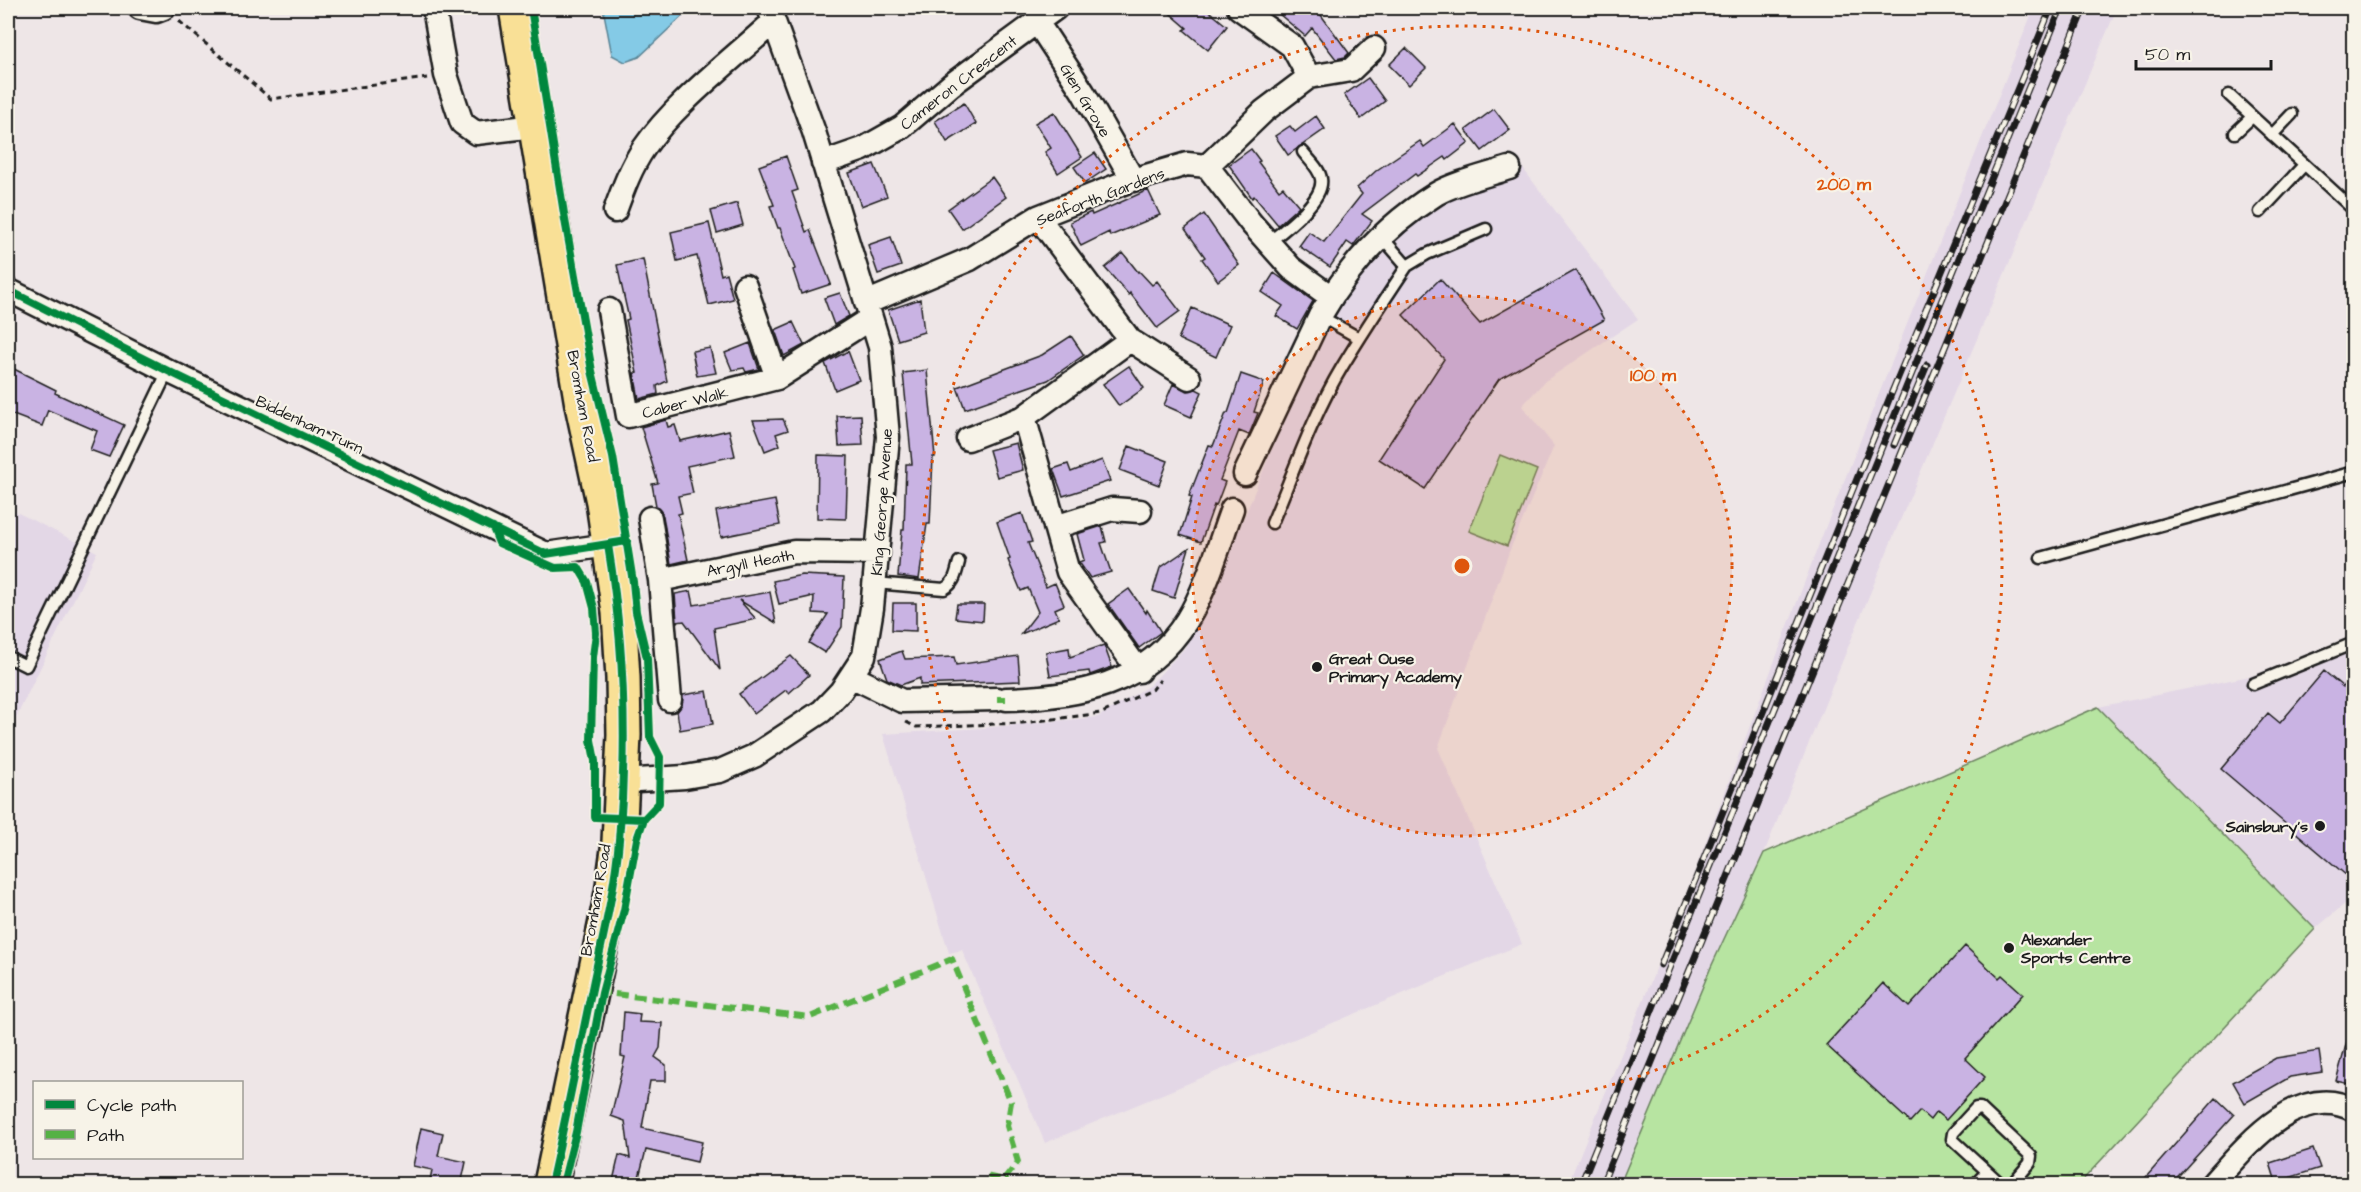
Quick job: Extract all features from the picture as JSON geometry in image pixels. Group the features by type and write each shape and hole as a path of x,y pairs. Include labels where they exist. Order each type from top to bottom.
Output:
{"main road":[{"name":"Bromham Road","path":"516,8 582,405 603,502 619,612 624,723 619,842 612,893 551,1185"}],"street":[{"path":"140,8 148,11 164,8"},
{"path":"434,8 446,75 462,123 476,133 535,126"},
{"name":"Cameron Crescent","path":"823,163 863,149 902,127 951,85 1056,8"},
{"path":"1239,8 1292,46 1309,77"},
{"path":"615,210 630,170 664,121 771,15"},
{"name":"King George Avenue","path":"622,780 685,777 720,771 763,750 822,711 841,691 864,656 875,584 888,437 880,347 823,163 771,15"},
{"name":"Glen Grove","path":"1037,22 1083,92 1133,180"},
{"path":"1326,306 1268,243 1207,166 1264,111 1309,77 1351,70 1374,48"},
{"name":"Seaforth Gardens","path":"869,311 970,259 1038,217 1133,180 1187,164 1207,166"},
{"path":"1245,474 1326,306 1370,247 1438,193 1509,168"},
{"path":"1038,217 1130,340 1189,378"},
{"path":"745,286 777,378"},
{"name":"Biddenham Turn","path":"8,290 168,371 546,554 608,545"},
{"name":"Caber Walk","path":"609,310 628,416 777,378 869,311"},
{"path":"968,439 1024,417 1130,340"},
{"path":"1024,417 1068,572 1139,670"},
{"path":"1055,527 1112,509 1140,511"},
{"path":"851,676 902,701 1001,699 1048,698 1072,694 1100,686 1139,670 1170,643 1188,619 1232,509"},
{"path":"650,518 660,580 670,700"},
{"name":"Argyll Heath","path":"660,580 794,552 878,553"},
{"path":"2212,1185 2251,1141 2281,1117 2316,1102 2354,1110"}],"lane":[{"path":"2229,95 2354,210"},
{"path":"2272,135 2292,114"},
{"path":"2235,133 2252,117"},
{"path":"1268,243 1300,216 1320,188 1321,179 1303,152"},
{"path":"2260,212 2304,165"},
{"path":"1272,523 1304,445 1341,369 1407,266 1427,254 1486,229"},
{"path":"1381,236 1407,266"},
{"path":"1326,306 1359,338"},
{"path":"8,657 26,666 168,371"},
{"path":"2041,558 2354,472"},
{"path":"875,584 944,589 954,579 959,562"},
{"path":"2253,684 2354,643"},
{"path":"2001,1185 1954,1142 1951,1136 1976,1108 1980,1108 2031,1156 2030,1163 2012,1185"},
{"path":"1975,1185 1987,1172"}],"path":[{"path":"164,8 271,99 446,75"},
{"path":"898,719 916,727 1022,723 1102,713 1153,689 1165,673"}],"shaded area":[{"path":"2034,8 2117,8 1891,542 1764,853 1711,967 1620,1184 1568,1184 1677,918 1824,531"},
{"name":"Great Ouse Primary Academy","path":"1521,166 1638,319 1545,381 1522,406 1554,446 1509,552 1438,748 1522,944 1045,1143 962,950 949,953 883,734 983,728 1098,717 1150,685 1184,649 1208,606 1278,434 1355,274 1440,199"},
{"path":"8,508 97,552 8,734"},
{"path":"2353,637 2353,897 2315,929 2098,707 2255,675"}],"green space":[{"path":"1500,455 1537,470 1507,546 1469,531"},
{"name":"Alexander Sports Centre","path":"2098,707 2315,929 2079,1184 1620,1184 1711,967 1764,853"}],"water":[{"path":"603,8 691,8 639,57 625,62 612,55"}],"building":[{"path":"1164,8 1205,8 1227,26 1208,50 1184,30 1187,28"},
{"path":"1272,8 1312,8 1321,15 1349,53 1345,57 1336,59 1312,28 1305,36"},
{"path":"1406,48 1426,68 1409,85 1389,65"},
{"path":"1368,78 1385,101 1361,119 1344,95"},
{"path":"964,103 976,124 947,142 935,121"},
{"path":"1494,109 1510,130 1482,151 1466,130"},
{"path":"1054,112 1082,157 1058,173 1045,152 1051,148 1035,123"},
{"path":"1316,116 1325,129 1288,155 1275,136 1290,126 1295,132"},
{"path":"1455,124 1469,143 1447,160 1445,157 1417,176 1415,174 1362,214 1372,221 1353,246 1347,242 1330,267 1299,246 1309,232 1324,242 1362,194 1357,188 1377,170 1420,141 1424,147"},
{"path":"1251,149 1279,190 1283,187 1299,206 1278,225 1254,196 1252,198 1229,165"},
{"path":"1095,153 1106,169 1085,183 1074,167"},
{"path":"786,156 798,190 792,192 806,232 810,230 831,284 801,294 793,270 795,269 770,206 774,205 759,166"},
{"path":"874,164 887,196 861,206 849,173"},
{"path":"992,177 1006,197 962,229 948,209"},
{"path":"1148,190 1160,215 1110,236 1109,232 1081,246 1070,222 1091,212 1092,215"},
{"path":"737,203 743,225 717,233 711,211"},
{"path":"1204,214 1239,265 1218,281 1202,259 1205,257 1185,229"},
{"path":"709,223 721,275 726,273 733,299 709,305 697,256 677,261 671,232"},
{"path":"891,237 901,266 878,274 868,245"},
{"path":"1123,253 1152,285 1157,281 1180,311 1157,328 1130,293 1129,295 1105,268"},
{"path":"643,259 667,381 657,386 658,394 639,399 634,373 637,373 626,320 629,319 617,265"},
{"path":"1576,270 1604,320 1499,379 1425,489 1379,459 1444,359 1403,315 1440,279 1480,324"},
{"path":"1274,273 1313,301 1297,329 1276,316 1283,306 1262,292"},
{"path":"840,293 849,316 834,325 824,298"},
{"path":"920,299 924,332 898,340 888,310"},
{"path":"1192,308 1230,325 1216,357 1178,339"},
{"path":"793,322 804,345 784,356 775,330"},
{"path":"1071,336 1084,355 1048,380 965,409 957,387 1042,355"},
{"path":"750,343 759,369 746,372 744,368 732,370 725,353"},
{"path":"710,348 716,373 697,376 692,351"},
{"path":"848,351 859,380 835,390 825,363"},
{"path":"8,366 56,390 55,393 124,425 109,457 90,450 97,431 48,410 42,426 8,413"},
{"path":"1129,366 1144,388 1119,406 1103,384"},
{"path":"927,370 935,457 933,457 930,524 927,524 919,579 898,576 902,530 904,530 906,464 912,464 903,373"},
{"path":"1241,374 1264,382 1254,412 1258,413 1249,435 1239,431 1220,480 1225,482 1201,542 1180,535 1192,497 1189,496 1209,445 1213,446 1226,413 1228,413"},
{"path":"1173,384 1188,391 1196,389 1202,392 1191,417 1164,405"},
{"path":"861,415 863,445 839,446 837,416"},
{"path":"783,419 788,430 776,434 780,445 765,451 753,420"},
{"path":"666,420 668,427 675,425 680,441 729,430 735,456 687,466 693,493 678,496 682,513 678,514 688,560 671,564 663,516 656,506 652,484 658,483 641,427"},
{"path":"1016,443 1023,470 997,477 989,450"},
{"path":"1129,446 1168,461 1159,485 1120,470"},
{"path":"818,455 848,456 846,519 817,518"},
{"path":"1102,460 1110,481 1063,496 1053,469 1068,464 1071,472"},
{"path":"775,500 780,525 721,537 716,511"},
{"path":"1022,513 1032,542 1028,543 1046,587 1055,583 1064,605 1055,609 1059,618 1021,634 1038,612 1028,588 1021,591 1008,560 1010,559 997,522"},
{"path":"1102,526 1106,542 1101,543 1111,572 1090,578 1079,562 1084,560 1077,534"},
{"path":"1189,548 1174,598 1153,591 1160,568"},
{"path":"802,575 844,577 842,627 825,653 809,643 828,614 813,613 814,596 779,604 773,581"},
{"path":"1129,589 1146,613 1147,610 1161,632 1139,648 1108,604"},
{"path":"691,591 694,605 770,592 776,623 739,600 756,619 714,628 720,670 684,621 677,622 675,594"},
{"path":"893,603 916,603 916,631 892,630"},
{"path":"957,604 984,604 983,621 955,618"},
{"path":"1104,645 1112,667 1090,675 1089,671 1050,676 1046,652 1069,648 1070,657"},
{"path":"902,651 905,659 954,657 956,665 1018,656 1020,681 920,685 920,678 901,685 887,679 880,659"},
{"path":"791,656 809,675 789,693 786,690 754,714 739,694"},
{"name":"Sainsbury's","path":"2324,671 2343,687 2354,675 2354,882 2221,769 2268,713 2280,723"},
{"path":"707,691 713,724 680,730 677,712 682,705 683,695"},
{"path":"1965,946 1999,978 2002,975 2023,994 1965,1058 1985,1077 1946,1120 1936,1112 1930,1120 1920,1111 1910,1122 1826,1045 1883,983 1909,1007"},
{"path":"624,1012 640,1014 639,1022 662,1023 660,1048 655,1057 666,1065 666,1081 650,1081 642,1128 702,1142 697,1162 646,1150 637,1185 612,1185 619,1155 630,1158 625,1121 611,1116 625,1057 621,1056"},
{"path":"2349,1034 2354,1035 2354,1085 2336,1081"},
{"path":"2319,1051 2322,1072 2290,1077 2245,1103 2233,1082 2276,1058"},
{"path":"2216,1098 2234,1115 2170,1185 2139,1185"},
{"path":"421,1128 443,1133 438,1156 466,1162 461,1185 429,1185 432,1170 413,1166"},
{"path":"2313,1149 2320,1168 2276,1182 2270,1163"}],"railway":[{"path":"1661,965 1892,392 2051,8"},
{"path":"1581,1184 2061,8"},
{"path":"1602,1184 2084,8"},
{"path":"1894,445 1927,365"}],"marked path":[{"path":"997,699 1006,699"},
{"path":"597,992 810,1017 952,959 1011,1102 1007,1126 1018,1162 1004,1180 982,1175"}],"cycle path":[{"path":"531,8 565,220 592,371 613,457 636,612 647,658 650,737 660,757 659,803 644,819 637,839 624,910 602,993 576,1132 563,1184"},
{"path":"8,290 168,371 546,554 627,541"},
{"path":"493,528 499,543 555,568 578,567 587,582 594,608 596,633 593,657 591,740 595,761 595,817 644,819"},
{"path":"551,1184 608,912 619,840 622,803 623,692 618,619 608,545"}],"place":[{"name":"Great Ouse Primary Academy","path":"1317,667"},
{"name":"Sainsbury's","path":"2320,826"},
{"name":"Alexander Sports Centre","path":"2009,948"}]}
